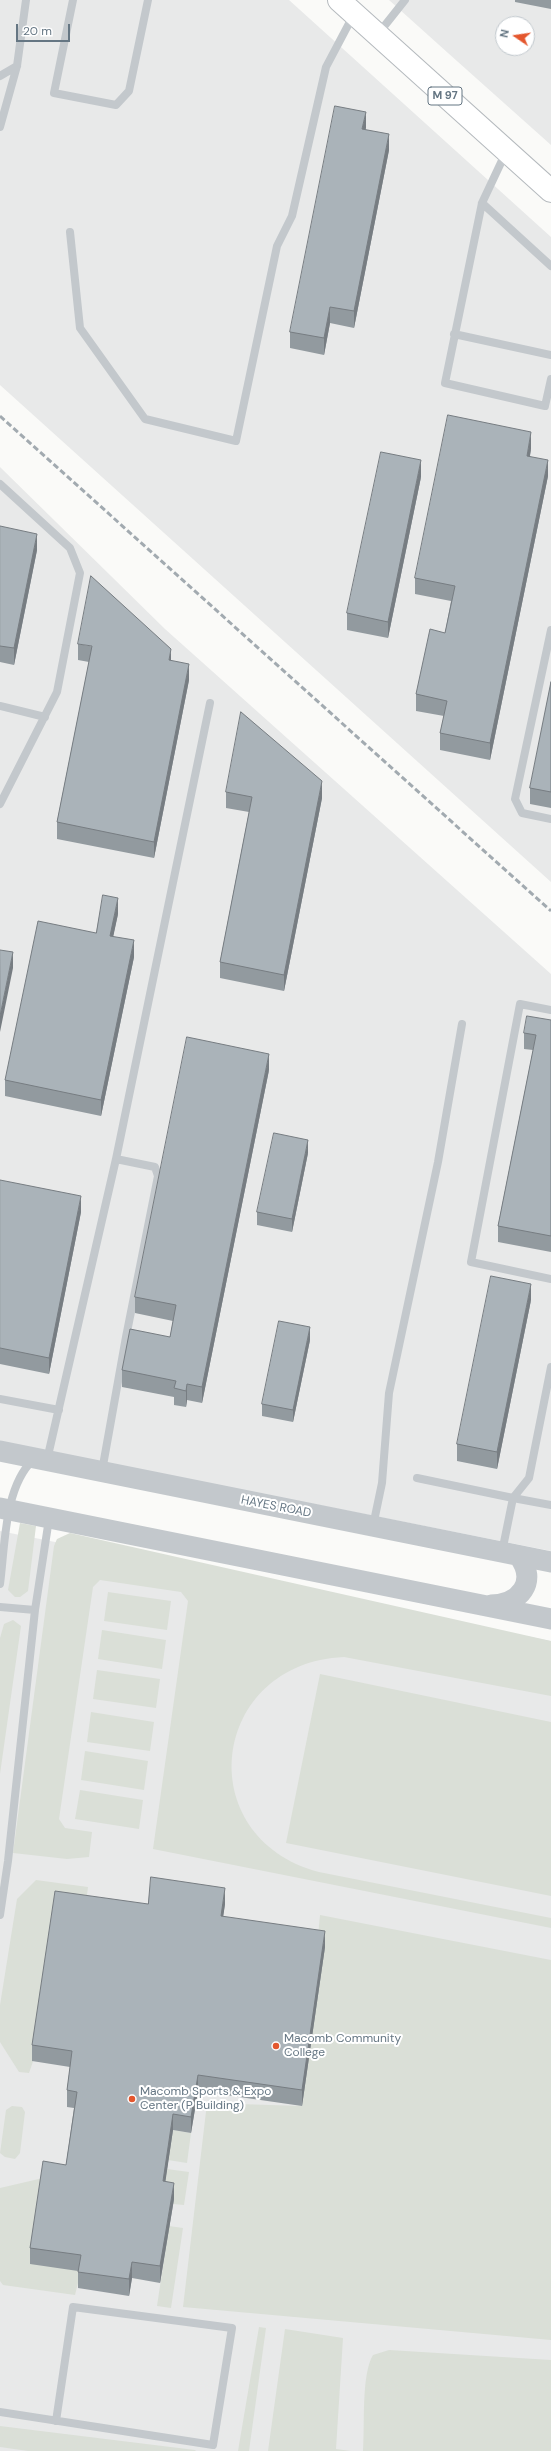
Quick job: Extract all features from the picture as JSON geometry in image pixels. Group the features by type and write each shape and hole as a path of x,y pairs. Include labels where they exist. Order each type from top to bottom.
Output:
{"main road":[{"name":"M 97","path":"346,7 551,191"}],"street":[{"name":"HAYES ROAD","path":"0,1451 551,1562"},
{"path":"5,1509 551,1619"},
{"path":"481,1605 505,1604 517,1598 523,1590 528,1580 528,1571 511,1554"}],"lane":[{"path":"0,133 0,127 17,66 26,0"},
{"path":"73,0 54,93 116,105 129,91 148,0"},
{"path":"377,35 405,0"},
{"path":"70,232 80,328 145,419 236,441 277,246 292,216 326,67 346,7"},
{"path":"0,76 17,66"},
{"path":"506,151 482,204 445,383 545,406 551,380"},
{"path":"482,204 551,266"},
{"path":"454,334 551,355"},
{"path":"0,484 70,548 80,573 57,692 0,804"},
{"path":"551,630 515,800 522,813 551,819"},
{"path":"0,1584 5,1509 21,1473 41,1459 59,1410 116,1159 210,703"},
{"path":"0,706 45,717"},
{"path":"551,1010 520,1004 470,1262 551,1279"},
{"path":"373,1526 382,1483 389,1393 438,1162 462,1024"},
{"path":"102,1472 126,1337 158,1176 154,1167 116,1159"},
{"path":"511,1554 513,1498 529,1478 551,1367"},
{"path":"0,1399 59,1410"},
{"path":"417,1478 551,1506"},
{"path":"0,1915 8,1861 35,1610 50,1518"},
{"path":"0,1607 35,1610"},
{"path":"0,2412 212,2448 232,2328 73,2307 56,2421"}],"shaded area":[{"path":"0,0 289,0 551,237 551,882 0,385"},
{"path":"389,0 551,0 551,145"},
{"path":"0,467 165,629 551,974 551,1551 0,1442"},
{"path":"20,1523 36,1526 28,1591 20,1597 15,1597 8,1590"},
{"name":"Macomb Community College","path":"0,1531 551,1641 551,2451 0,2451"},
{"path":"70,1533 551,1641 551,1696 344,1657 299,1667 265,1688 243,1718 232,1754 234,1790 249,1824 277,1853 319,1872 551,1918 551,1928 153,1849 188,1601 181,1592 100,1580 93,1587 59,1819 65,1828 92,1832 89,1857 67,1859 13,1853 54,1546 57,1539"},
{"path":"108,1592 171,1601 167,1630 104,1621"},
{"path":"13,1620 21,1626 0,1774 0,1638 4,1624"},
{"path":"102,1630 166,1640 162,1669 98,1659"},
{"path":"97,1670 160,1679 156,1708 93,1699"},
{"path":"320,1674 551,1722 551,1896 286,1843"},
{"path":"91,1712 154,1722 150,1751 87,1742"},
{"path":"85,1751 148,1761 144,1790 81,1780"},
{"path":"80,1790 143,1800 139,1829 75,1819"},
{"path":"36,1880 88,1887 85,1911 29,2073 19,2072 0,2042 0,2005 17,1899"},
{"path":"320,1915 551,1960 551,2340 183,2307 207,2103 302,2106"},
{"path":"12,2106 22,2107 25,2112 20,2153 15,2159 5,2157 0,2153 6,2110"},
{"path":"173,2130 191,2133 187,2163 168,2160"},
{"path":"167,2169 189,2172 184,2205 173,2204 163,2198"},
{"path":"43,2178 81,2271 75,2295 3,2285 0,2281 0,2188"},
{"path":"169,2226 183,2228 171,2308 157,2306"},
{"path":"259,2327 266,2328 249,2451 238,2451"},
{"path":"285,2329 343,2338 336,2449 351,2451 268,2451"},
{"path":"389,2350 551,2360 551,2451 363,2451 364,2401 369,2364 373,2355"},
{"path":"0,2426 196,2451 28,2451 0,2447"}],"building":[{"path":"335,106 366,112 362,129 389,134 354,311 330,307 324,338 290,332"},
{"path":"448,415 531,432 527,456 548,460 490,743 440,733 447,701 416,694 430,629 445,633 455,586 415,578"},
{"path":"381,452 421,460 388,622 347,613"},
{"path":"0,526 37,534 14,648 0,646"},
{"path":"91,576 171,649 169,660 189,664 154,842 57,822 92,646 78,644"},
{"path":"551,682 551,792 530,788"},
{"path":"241,712 322,781 284,975 220,962 252,797 226,792"},
{"path":"103,895 118,898 110,936 134,940 101,1100 5,1080 38,921 96,933"},
{"path":"0,950 13,952 0,1016"},
{"path":"527,1016 551,1020 551,1236 498,1226 536,1035 524,1033"},
{"path":"187,1037 269,1054 202,1387 187,1384 186,1391 174,1388 176,1381 122,1370 130,1329 170,1337 176,1305 135,1297"},
{"path":"274,1133 308,1140 292,1219 257,1212"},
{"path":"0,1180 81,1196 49,1358 0,1348"},
{"path":"491,1276 531,1284 497,1452 457,1444"},
{"path":"279,1321 310,1327 293,1410 262,1404"},
{"name":"Macomb Sports & Expo Center (P Building)","path":"151,1877 225,1888 221,1916 325,1931 302,2090 198,2075 191,2117 173,2114 163,2181 174,2183 160,2266 132,2262 129,2279 78,2272 81,2255 30,2248 43,2161 66,2165 77,2092 67,2090 72,2051 32,2045 55,1891 148,1904"}],"railway":[{"path":"0,416 551,911"}],"place":[{"name":"Macomb Community College","path":"276,2046"},
{"name":"Macomb Sports & Expo Center (P Building)","path":"132,2099"}]}
